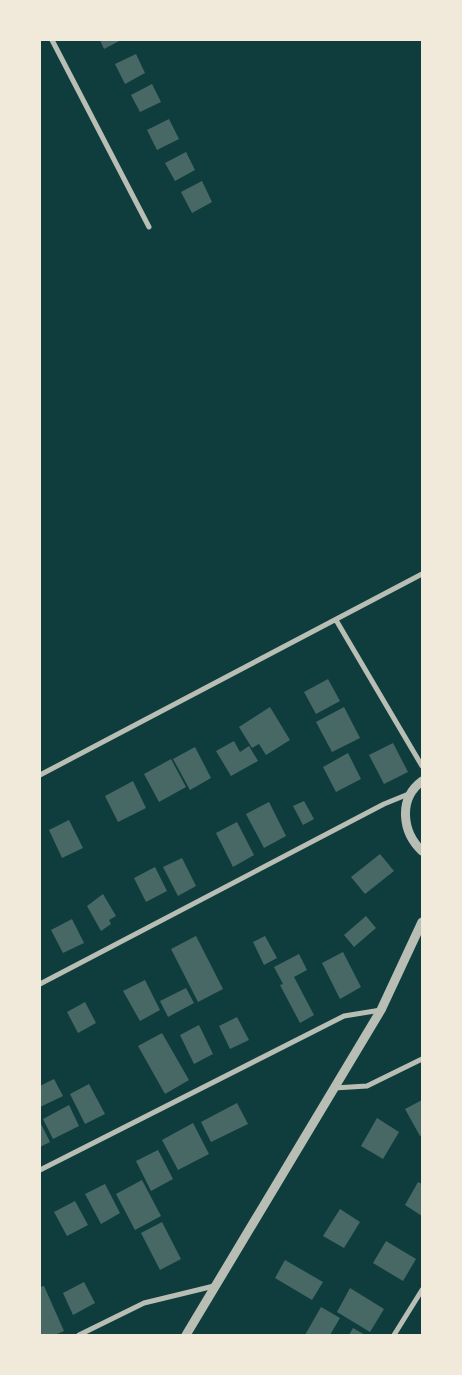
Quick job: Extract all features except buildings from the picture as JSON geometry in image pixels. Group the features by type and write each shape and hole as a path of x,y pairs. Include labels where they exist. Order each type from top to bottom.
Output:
{"street":[{"path":"52,40 149,227"},
{"path":"40,776 422,574"},
{"path":"336,620 422,766"},
{"path":"422,781 411,793 406,806 405,819 408,832 422,851"},
{"path":"40,984 384,804 411,793"},
{"path":"186,1335 381,1010 422,922"},
{"path":"40,1170 344,1016 381,1010"},
{"path":"334,1088 367,1086 422,1060"},
{"path":"79,1335 144,1303 216,1285"},
{"path":"394,1335 422,1290"}]}
